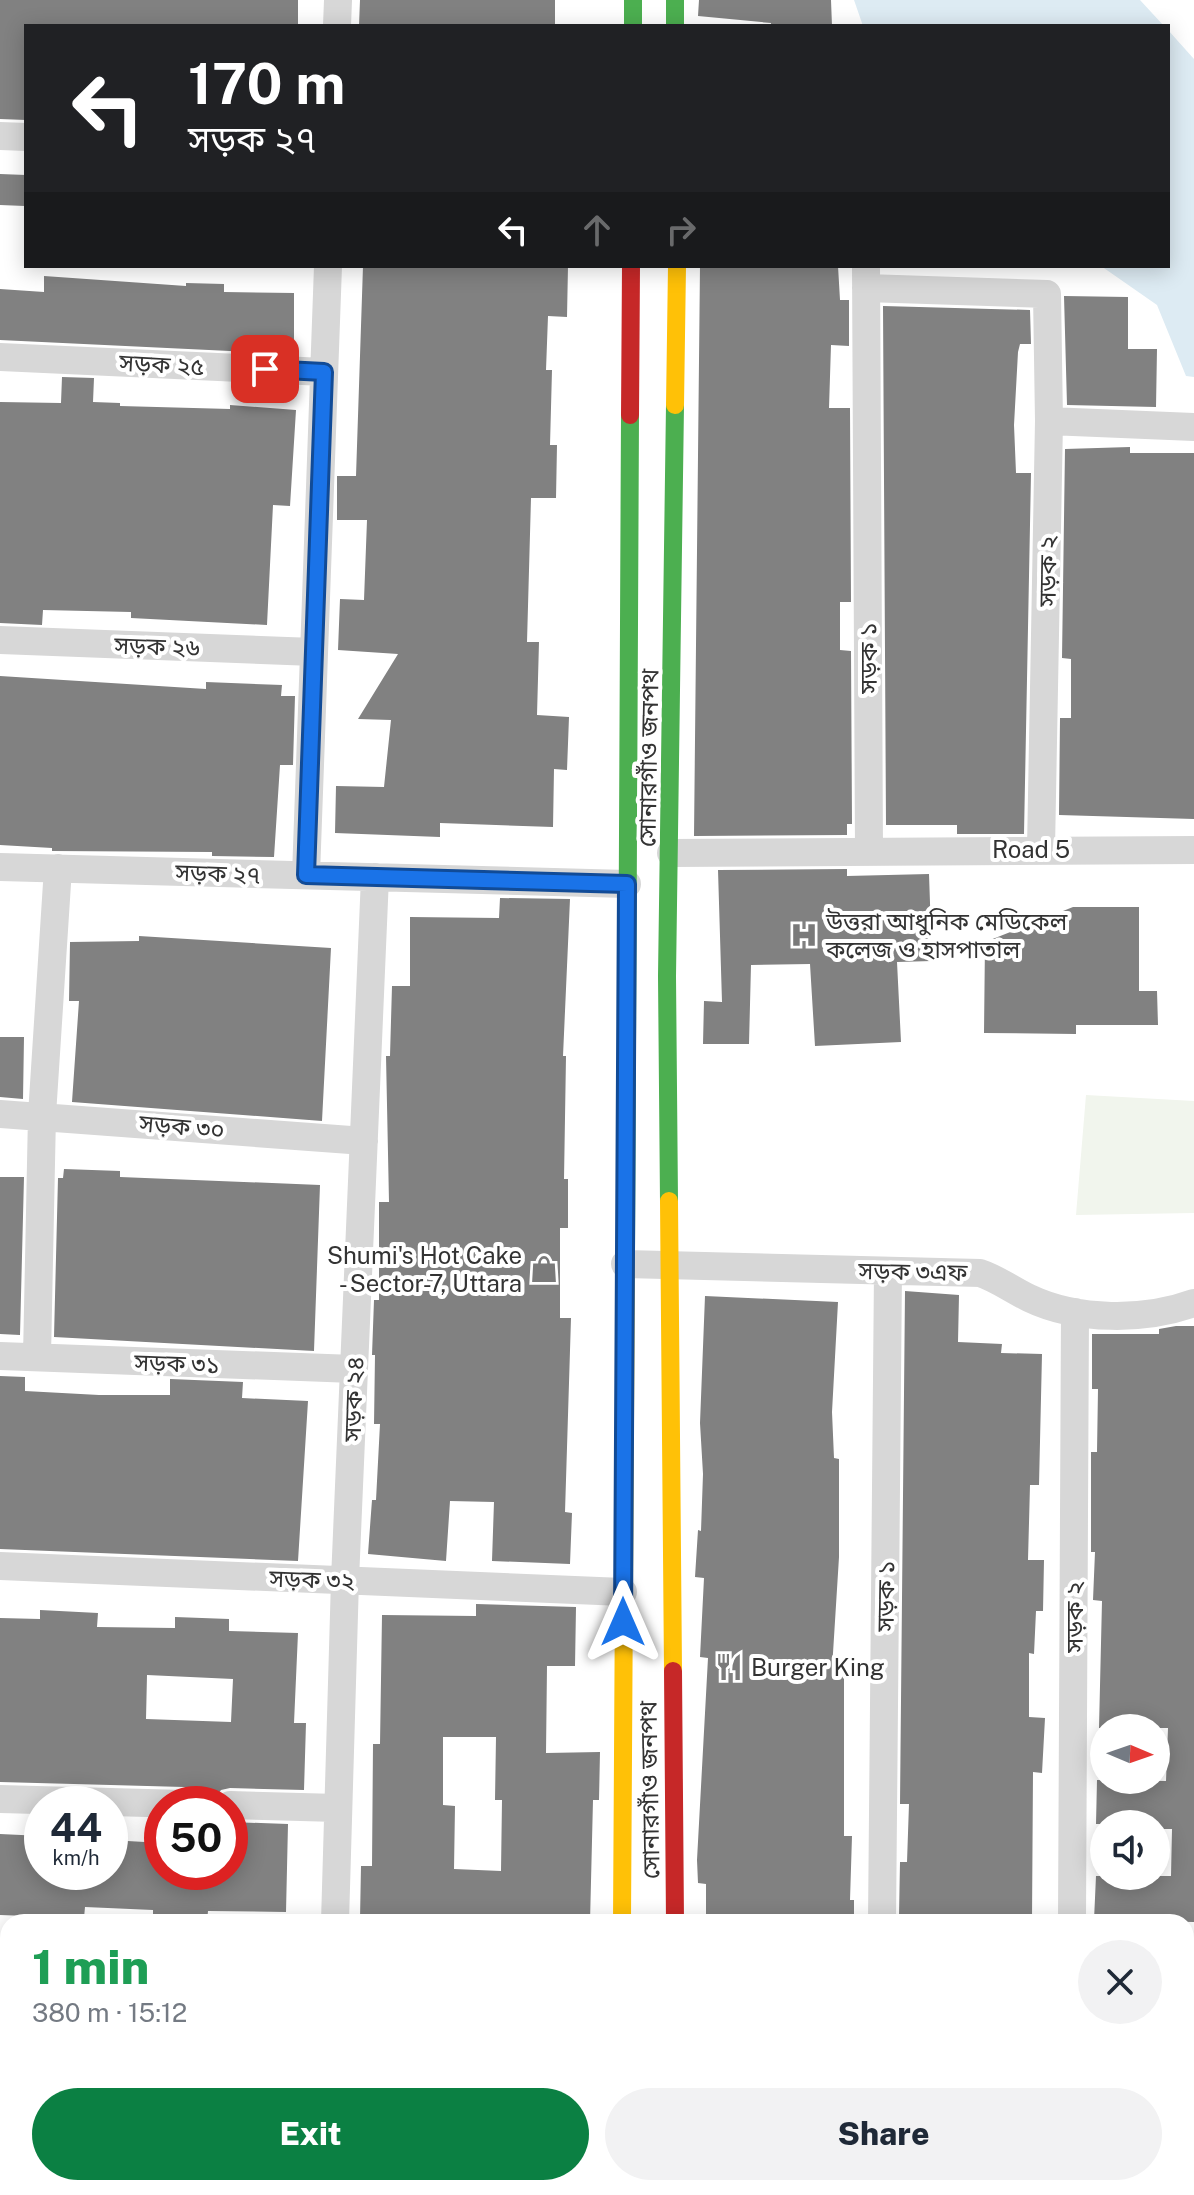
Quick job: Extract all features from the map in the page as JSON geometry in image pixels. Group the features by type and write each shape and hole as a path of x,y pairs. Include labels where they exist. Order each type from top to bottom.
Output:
{"main road":[{"path":"633,0 633,24"},
{"path":"675,0 675,24"},
{"name":"সোনারগাঁও জনপথ","path":"622,1914 631,268"},
{"name":"সোনারগাঁও জনপথ","path":"675,1914 667,976 677,268"}],"street":[{"path":"337,24 338,0"},
{"path":"0,136 24,137"},
{"path":"306,875 328,268"},
{"name":"সড়ক ২","path":"866,277 1047,294 1049,421 1041,849"},
{"name":"সড়ক ১","path":"866,277 869,851"},
{"name":"সড়ক ২৫","path":"0,357 324,372"},
{"path":"1049,421 1194,427"},
{"name":"সড়ক ২৬","path":"0,640 314,652"},
{"name":"Road 5","path":"869,851 1194,850"},
{"path":"671,853 869,851"},
{"name":"সড়ক ২৭","path":"0,867 627,884"},
{"path":"37,1357 42,1115 58,868"},
{"name":"সড়ক ২৪","path":"335,1914 345,1580 375,877"},
{"name":"সড়ক ৩০","path":"0,1114 364,1141"},
{"name":"সড়ক ৩এফ","path":"625,1264 980,1273 1031,1299 1075,1312 1116,1316 1172,1311 1194,1303"},
{"name":"সড়ক ১","path":"882,1914 888,1271"},
{"name":"সড়ক ২","path":"1072,1914 1075,1312"},
{"name":"সড়ক ৩১","path":"0,1356 354,1369"},
{"name":"সড়ক ৩২","path":"0,1566 623,1592"},
{"path":"0,1799 144,1803"},
{"path":"248,1806 338,1808"}],"shaded area":[{"path":"854,0 1140,0 1162,24 862,24"},
{"path":"1170,32 1194,59 1194,377 1186,376 1157,305 1104,268 1170,268"},
{"path":"1086,1095 1194,1101 1194,1213 1076,1215"}],"building":[{"path":"0,0 298,0 298,24 24,24 24,120 0,119"},
{"path":"360,0 555,0 555,24 359,24"},
{"path":"699,0 831,0 832,24 771,24 698,16"},
{"path":"0,174 24,175 24,206 0,205"},
{"path":"363,268 568,268 567,317 548,316 546,370 552,370 550,445 557,445 556,498 531,498 527,642 539,642 537,715 569,717 567,770 554,769 553,827 440,823 440,837 335,833 336,786 384,787 391,720 358,719 398,654 338,650 340,599 364,600 367,520 337,520 337,476 356,476"},
{"path":"700,268 838,268 840,300 849,300 849,346 831,345 829,408 850,408 851,602 840,602 840,650 851,651 852,824 847,824 847,835 694,836"},
{"path":"44,276 186,286 186,283 224,284 224,292 294,293 294,354 0,340 0,289 44,292"},
{"path":"1064,296 1128,297 1128,349 1157,349 1156,407 1067,405"},
{"path":"883,306 1030,310 1031,344 1020,344 1018,352 1014,425 1016,473 1031,473 1024,834 957,834 957,825 886,825"},
{"path":"62,377 94,378 93,402 120,403 120,406 230,409 230,405 296,410 290,506 273,505 267,625 131,618 131,612 43,610 42,625 0,623 0,402 61,403"},
{"path":"1130,447 1130,453 1194,453 1194,819 1059,815 1060,718 1071,718 1071,659 1062,658 1065,449"},
{"path":"0,676 206,689 206,682 282,685 281,696 295,696 293,765 280,765 274,857 212,856 212,852 52,851 52,848 0,845"},
{"path":"847,869 847,876 929,874 932,961 897,962 901,1042 815,1046 810,964 751,965 749,1044 703,1044 704,1001 722,1002 718,870"},
{"path":"500,898 570,899 563,1056 566,1056 564,1179 568,1179 568,1228 560,1228 560,1318 571,1318 565,1512 572,1513 570,1564 492,1561 494,1502 450,1501 446,1561 368,1554 372,1500 376,1500 380,1424 374,1424 375,1355 372,1355 374,1300 379,1300 379,1202 389,1202 386,1056 390,1056 392,986 410,986 410,917 499,918"},
{"path":"1073,907 1139,907 1139,991 1157,991 1158,1025 1076,1025 1076,1034 984,1033 985,942"},
{"path":"139,936 331,948 322,1121 72,1102 79,1001 69,1001 70,942 139,941"},
{"path":"0,1037 24,1037 23,1099 0,1097"},
{"path":"64,1169 120,1171 120,1177 320,1185 314,1351 54,1337 58,1178 63,1178"},
{"path":"0,1177 24,1177 20,1335 0,1334"},
{"path":"905,1291 959,1295 958,1342 1002,1344 1001,1353 1042,1354 1039,1485 1030,1485 1028,1560 1044,1560 1043,1611 1036,1611 1034,1654 1029,1653 1029,1717 1045,1718 1042,1773 1033,1772 1032,1914 899,1914 900,1862 907,1862 909,1804 900,1804"},
{"path":"705,1296 838,1302 832,1412 834,1458 839,1459 839,1557 832,1669 844,1670 844,1836 852,1836 850,1900 854,1900 854,1914 706,1914 706,1884 698,1883 697,1860 708,1658 700,1657 704,1578 695,1577 698,1530 701,1531 703,1474 700,1423"},
{"path":"1194,1326 1194,1914 1094,1914 1095,1890 1170,1890 1170,1810 1096,1810 1097,1794 1170,1794 1170,1714 1099,1714 1102,1601 1093,1600 1095,1552 1091,1552 1091,1452 1097,1452 1098,1389 1092,1389 1092,1334 1159,1334 1159,1329"},
{"path":"0,1376 25,1377 25,1391 99,1395 170,1395 170,1379 243,1382 242,1398 308,1401 298,1561 0,1549"},
{"path":"476,1604 576,1607 575,1666 547,1666 546,1753 600,1752 599,1800 593,1800 590,1914 360,1914 361,1866 372,1866 373,1744 380,1744 382,1615 476,1616","holes":["443,1737 496,1737 495,1800 502,1800 501,1871 454,1869 455,1806 443,1805"]},
{"path":"40,1610 98,1613 97,1627 175,1628 175,1617 229,1619 229,1631 298,1633 294,1723 306,1723 304,1790 248,1788 248,1786 0,1782 0,1618 40,1619","holes":["147,1675 233,1679 231,1722 146,1719"]},
{"path":"248,1823 288,1824 286,1912 153,1914 153,1910 85,1907 84,1914 0,1914 0,1834 24,1835 24,1890 128,1890 128,1841 144,1842 144,1890 248,1890"}],"traffic: fast":[{"path":"633,0 633,24"},
{"path":"675,0 675,24"},
{"path":"669,1201 667,976 675,405"},
{"path":"626,1253 630,415"}],"traffic: slow":[{"path":"675,405 677,268"},
{"path":"669,1201 673,1671"},
{"path":"622,1914 626,1253"}],"traffic: jam":[{"path":"630,415 631,268"},
{"path":"673,1671 675,1914"}],"place":[{"name":"উত্তরা আধুনিক মেডিকেল কলেজ ও হাসপাতাল","path":"804,935"},
{"name":"Shumi's Hot Cake - Sector-7, Uttara","path":"544,1269"},
{"name":"Burger King","path":"729,1667"}],"route":[{"path":"265,369 324,372 306,875 627,884 623,1622"}]}
